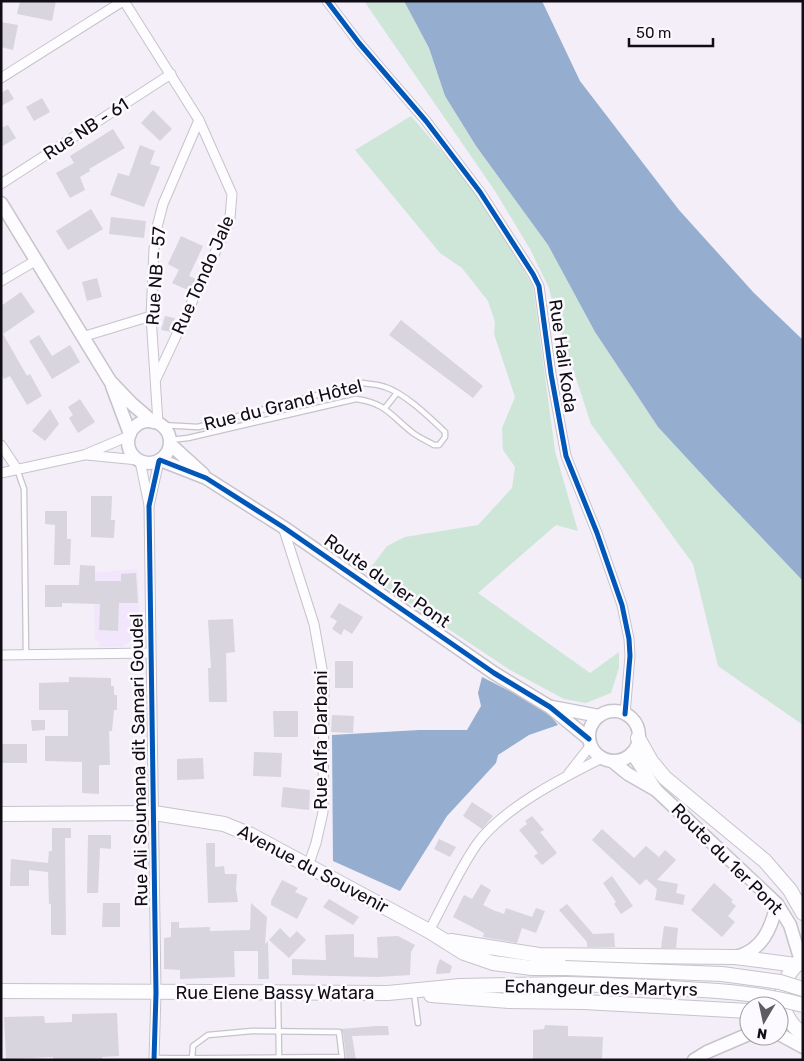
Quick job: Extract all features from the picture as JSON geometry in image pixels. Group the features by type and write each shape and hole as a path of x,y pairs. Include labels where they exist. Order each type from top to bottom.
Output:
{"main road":[{"path":"638,738 651,760 665,778 765,861 790,890 803,914"},
{"name":"Avenue du Souvenir","path":"1,814 154,813 224,824 252,835 429,931 464,953 493,962"},
{"path":"445,941 539,954 735,957 800,962"},
{"name":"Echangeur des Martyrs","path":"493,962 532,968 722,974 773,981 803,989"},
{"path":"782,996 782,989 786,979 800,962"},
{"name":"Echangeur des Martyrs","path":"414,992 460,986 566,984 634,986 754,994 803,1005"},
{"name":"Rue Elene Bassy Watara","path":"1,991 156,993 414,992"},
{"path":"414,992 509,1000 739,1010"}],"street":[{"name":"Rue Tondo Jale","path":"124,1 199,120 232,194 230,218 156,379 157,424"},
{"path":"1,78 124,1"},
{"name":"Rue Hali Koda","path":"327,1 426,121 480,192 539,286 551,374 566,456 597,533 622,606 630,656 625,714"},
{"name":"Rue NB - 61","path":"1,184 171,74"},
{"name":"Rue NB - 57","path":"156,379 150,316 157,227 163,204 199,120"},
{"path":"1,203 110,382 130,435 130,449 139,460"},
{"path":"1,281 36,261"},
{"path":"82,337 150,316"},
{"path":"84,454 139,460 149,463 160,461 167,454 170,442 167,432 131,404 110,382"},
{"path":"1,473 84,454 130,435 140,424 157,424"},
{"name":"Route du 1er Pont","path":"170,442 206,478"},
{"path":"1,445 17,469"},
{"name":"Rue Ali Soumana dit Samari Goudel","path":"139,460 149,506 156,993 154,1059"},
{"name":"Route du 1er Pont","path":"160,461 206,478 283,527 494,672 550,706 590,742"},
{"name":"Rue Ali Soumana dit Samari Goudel","path":"149,506 160,461"},
{"name":"Rue Alfa Darbani","path":"283,527 314,624 324,680 323,812 316,843 308,866"},
{"path":"1,655 150,653"},
{"name":"Route du 1er Pont","path":"550,706 599,716"},
{"path":"568,776 590,742 591,726 599,716 612,712 625,714 635,724 638,738 636,746 632,753 620,760 607,759 597,755 590,742"},
{"name":"Route du 1er Pont","path":"632,753 656,790"},
{"path":"429,931 478,843 488,831 512,811 568,776 607,759"},
{"name":"Route du 1er Pont","path":"607,759 656,790 778,904 790,925 800,962"},
{"path":"735,957 750,951 764,939 773,922 778,904"},
{"path":"694,1060 707,1052 739,1038"},
{"path":"789,1039 803,1047"}],"lane":[{"name":"Rue du Grand Hôtel","path":"157,424 198,427 362,383 385,386 397,392 430,417 445,432 443,442 434,446 414,433 385,408 368,401 356,399 170,442"},
{"path":"385,408 397,392"},
{"path":"17,469 24,489 26,655"},
{"path":"414,992 418,1024"},
{"path":"278,993 279,1057"},
{"path":"154,1059 192,1059 279,1057 342,1057 339,1032 252,1031 208,1035 193,1046 192,1059"}],"shaded area":[{"path":"138,569 140,633 122,647 100,647 99,641 95,640 93,573"}],"green space":[{"path":"364,1 404,1 429,48 445,96 476,146 548,245 595,332 658,427 803,581 803,725 718,666 693,564 591,424 556,317 549,288 530,249 495,191"},
{"path":"411,116 482,198 533,286 555,451 578,531 556,525 478,593 590,673 619,652 619,668 611,693 586,703 564,699 510,670 366,574 387,546 405,537 478,525 512,488 515,467 503,450 502,428 515,397 494,334 495,322 488,301 462,268 440,253 355,150"}],"water":[{"path":"404,1 542,1 580,81 679,210 754,293 803,340 803,581 658,427 595,332 548,245 476,146 445,96 429,48"},
{"path":"482,677 545,709 558,725 529,735 498,755 496,763 447,816 400,891 333,861 332,735 419,730 467,730 481,706 478,693"}],"building":[{"path":"20,1 56,1 52,21 17,14"},
{"path":"1,22 18,25 13,50 1,47"},
{"path":"8,89 14,99 1,106 1,93"},
{"path":"42,98 50,112 34,121 26,107"},
{"path":"153,110 172,129 160,141 141,123"},
{"path":"8,125 16,138 1,147 1,128"},
{"path":"113,129 125,148 89,169 90,171 80,177 85,190 70,198 56,173 74,163 70,156"},
{"path":"140,145 155,151 150,164 160,167 144,207 110,195 118,173 129,176"},
{"path":"91,209 103,229 68,250 56,231"},
{"path":"111,217 146,221 144,238 109,234"},
{"path":"181,236 203,246 189,276 196,279 190,291 172,283 179,270 168,264"},
{"path":"97,278 102,297 87,301 82,282"},
{"path":"21,292 35,312 3,334 27,376 30,374 42,396 27,405 10,376 4,379 1,374 1,306"},
{"path":"165,316 175,318 171,332 161,330"},
{"path":"401,320 483,386 473,398 389,335"},
{"path":"39,335 52,356 70,345 80,362 52,379 29,341"},
{"path":"80,399 95,422 78,433 69,418 73,415 68,407"},
{"path":"50,409 59,424 45,441 32,431"},
{"path":"91,496 112,496 111,520 115,520 114,538 91,537"},
{"path":"45,511 67,511 67,539 71,539 70,565 54,565 55,525 45,524"},
{"path":"80,565 95,566 95,581 121,581 121,574 136,573 138,603 119,603 118,631 99,630 100,604 62,603 62,607 45,607 45,585 79,585"},
{"path":"339,603 363,617 352,634 344,629 341,635 332,629 337,621 330,617"},
{"path":"233,619 235,652 226,653 227,702 209,702 208,668 211,668 208,620"},
{"path":"335,661 353,661 353,688 335,688"},
{"path":"69,677 111,678 111,686 114,686 114,695 117,695 117,710 114,710 112,731 109,731 110,765 99,765 99,794 82,793 82,762 45,761 45,736 68,736 68,710 39,710 39,683 69,682"},
{"path":"273,711 298,711 298,737 274,737"},
{"path":"332,715 354,716 353,733 331,732"},
{"path":"31,720 45,720 45,730 32,731"},
{"path":"1,744 27,744 27,763 1,763"},
{"path":"254,752 282,753 281,777 253,776"},
{"path":"203,758 204,779 177,780 177,759"},
{"path":"283,787 310,790 309,810 281,807"},
{"path":"472,802 493,816 482,829 463,816"},
{"path":"532,816 544,830 540,832 557,853 542,865 534,856 538,853 519,830 527,824 525,821"},
{"path":"52,828 71,828 71,838 65,838 66,935 51,935 48,872 29,870 29,886 10,886 11,859 48,863 49,851 52,851"},
{"path":"602,829 634,858 646,846 659,857 665,850 676,860 657,880 678,884 676,893 685,895 683,905 655,900 657,889 646,879 640,885 592,840"},
{"path":"88,835 111,835 111,849 100,848 98,893 87,893"},
{"path":"439,839 456,847 450,857 434,849"},
{"path":"206,843 215,843 215,867 224,866 225,874 237,874 236,889 238,902 208,903"},
{"path":"612,876 633,906 621,914 614,904 616,902 603,883"},
{"path":"282,880 298,888 295,892 308,898 297,919 271,905 271,901"},
{"path":"714,883 733,900 731,902 736,906 728,916 735,922 722,937 691,910"},
{"path":"481,884 491,890 483,905 493,910 504,914 506,908 532,917 536,908 545,911 536,933 522,928 517,943 483,937 484,933 453,917 464,895 472,899"},
{"path":"329,899 359,917 353,925 323,907"},
{"path":"103,903 120,903 120,927 102,927"},
{"path":"251,903 267,917 265,944 268,941 269,979 258,979 258,951 234,951 235,977 180,979 180,970 164,969 164,938 171,937 171,922 179,922 179,928 210,927 210,931 250,930"},
{"path":"567,904 593,934 614,933 615,947 587,947 587,942 559,910"},
{"path":"664,926 678,928 676,948 661,948"},
{"path":"280,928 290,938 297,931 306,940 289,958 269,940"},
{"path":"354,934 354,957 378,958 377,937 398,936 415,945 411,952 410,975 378,977 292,975 292,959 326,960 325,935"},
{"path":"440,959 452,966 450,973 436,974"},
{"path":"117,1013 119,1056 102,1057 103,1060 53,1060 53,1057 6,1059 4,1017 44,1016 45,1023 72,1022 72,1014"},
{"path":"545,1025 568,1026 568,1036 603,1037 602,1060 533,1060 533,1030 544,1029"},
{"path":"388,1026 389,1035 352,1036 356,1060 345,1060 343,1032 341,1029"}],"cycle path":[{"path":"327,1 359,43 426,121 480,192 539,286 551,374 566,456 597,533 622,605 629,639 630,656 625,714"},
{"path":"160,460 206,478 283,527 494,673 550,707 589,739"},
{"path":"154,1060 156,993 149,506 159,461"}]}
